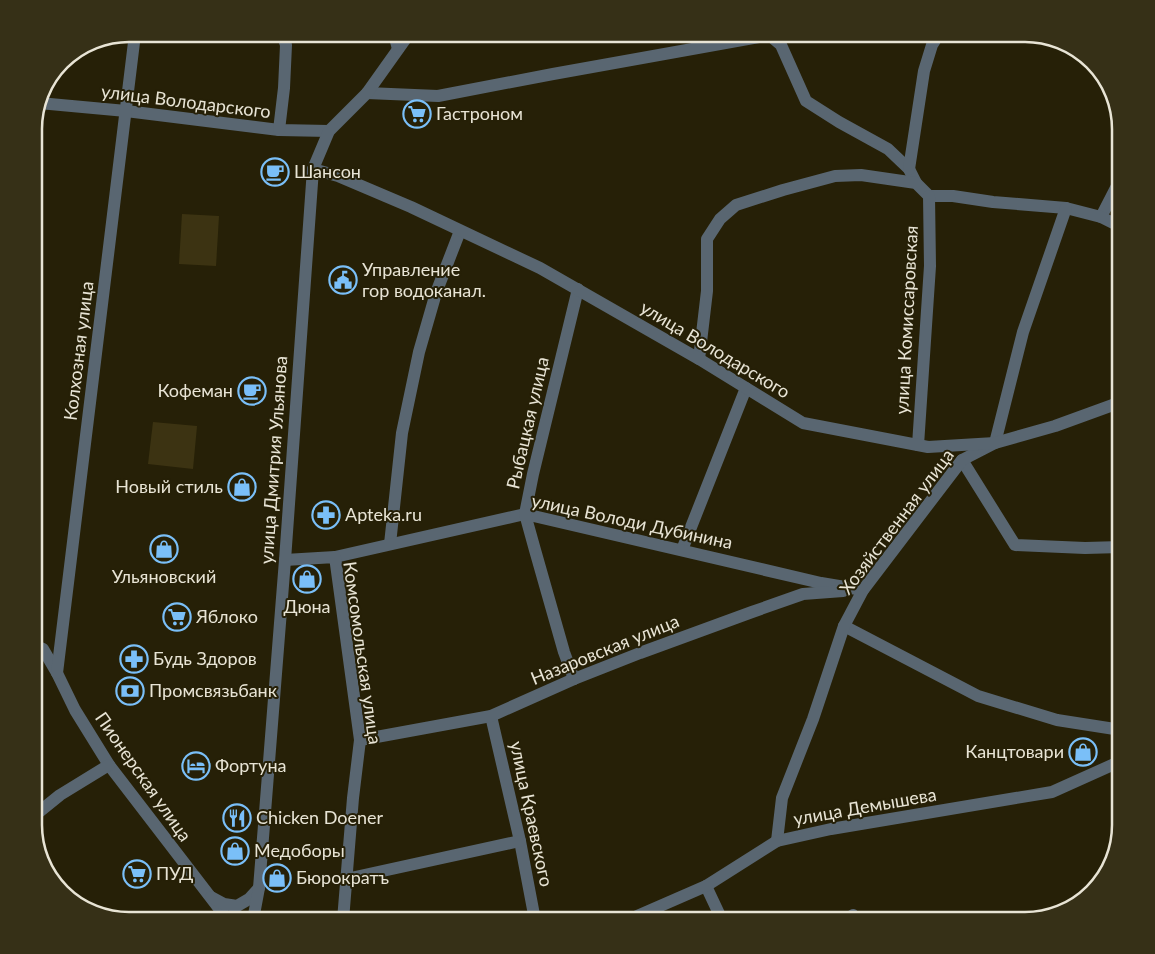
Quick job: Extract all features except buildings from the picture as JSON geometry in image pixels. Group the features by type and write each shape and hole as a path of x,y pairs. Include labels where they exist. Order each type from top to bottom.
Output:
{"street":[{"name":"Колхозная улица","path":"57,673 134,42"},
{"path":"279,130 284,88 285,42"},
{"path":"396,42 398,49"},
{"name":"улица Дмитрия Ульянова","path":"254,912 259,888 285,560 313,169 329,130 367,93 403,42"},
{"path":"367,93 438,96 726,42"},
{"path":"778,42 806,101 888,149 909,169 916,183 929,196 953,196 993,202 1066,208 1101,216 1112,222"},
{"path":"909,169 924,70 934,42"},
{"name":"улица Володарского","path":"46,104 126,111 279,130 329,130"},
{"name":"улица Володарского","path":"313,169 347,180 411,207 540,268 699,359 803,423 928,447 996,443 1055,426 1112,405"},
{"path":"699,359 707,292 707,238 720,219 736,205 835,176 861,175 916,183"},
{"path":"1101,216 1112,195"},
{"name":"улица Комиссаровская","path":"918,444 930,266 929,196"},
{"path":"996,443 1023,332 1066,208"},
{"path":"390,544 402,434 419,352 436,293 460,231"},
{"name":"Рыбацкая улица","path":"574,679 564,652 525,514 578,289"},
{"path":"682,550 746,388"},
{"name":"Хозяйственная улица","path":"777,841 782,798 844,626 863,590 962,460 996,443"},
{"path":"962,460 1016,545 1112,547"},
{"name":"улица Володи Дубинина","path":"335,557 525,514 821,583 863,590"},
{"name":"Комсомольская улица","path":"285,560 335,557 360,740 344,912"},
{"name":"Назаровская улица","path":"360,740 491,716 574,679 640,653 803,594 863,590"},
{"path":"844,626 978,696 1057,720 1112,732"},
{"name":"Пионерская улица","path":"43,649 75,710 109,765 222,912"},
{"name":"улица Краевского","path":"491,716 520,842 533,912"},
{"name":"улица Демышева","path":"646,912 706,886 777,841 832,829 1052,792 1112,764"},
{"path":"43,809 60,795 109,765"},
{"path":"346,879 520,842"},
{"path":"706,886 718,912"},
{"path":"209,896 224,904 237,906 249,899 259,888"}],"shaded area":[{"path":"182,214 219,216 216,266 179,264"},
{"path":"153,422 197,426 193,469 148,464"}],"place":[{"name":"Гастроном","path":"417,114"},
{"name":"Шансон","path":"275,172"},
{"name":"Управление гор водоканал.","path":"343,280"},
{"name":"Кофеман","path":"252,391"},
{"name":"Новый стиль","path":"242,487"},
{"name":"Apteka.ru","path":"326,515"},
{"name":"Ульяновский","path":"164,549"},
{"name":"Дюна","path":"307,579"},
{"name":"Яблоко","path":"177,617"},
{"name":"Будь Здоров","path":"134,659"},
{"name":"Промсвязьбанк","path":"130,691"},
{"name":"Канцтовари","path":"1083,752"},
{"name":"Фортуна","path":"196,766"},
{"name":"Chicken Doener","path":"237,818"},
{"name":"Медоборы","path":"235,851"},
{"name":"ПУД","path":"137,874"},
{"name":"Бюрократъ","path":"277,878"}]}
